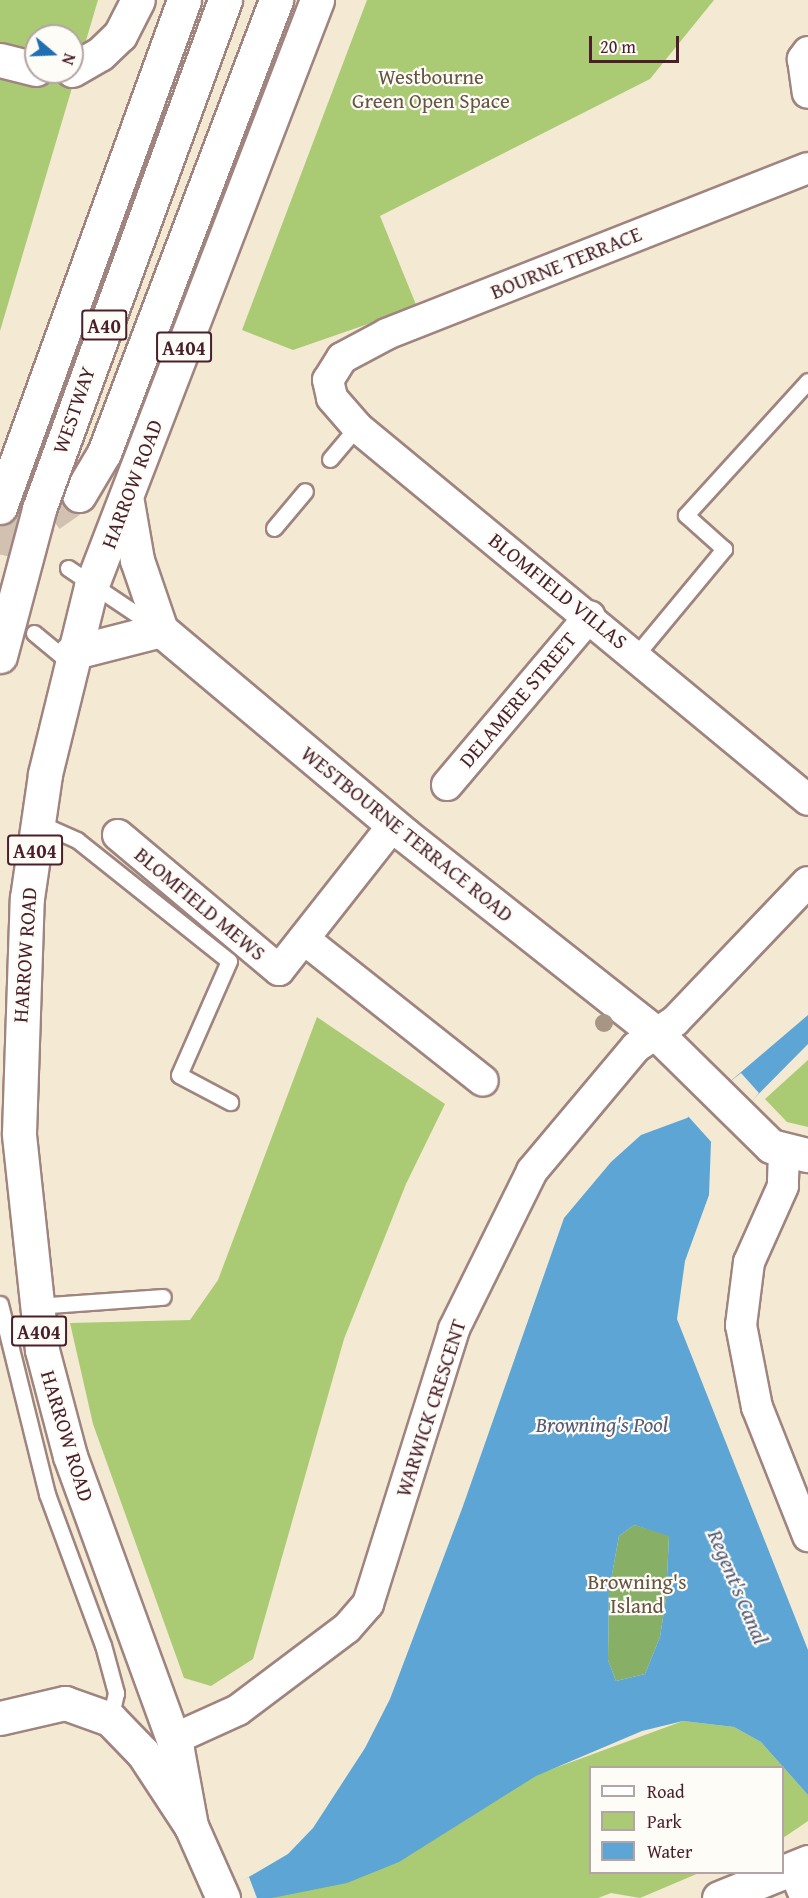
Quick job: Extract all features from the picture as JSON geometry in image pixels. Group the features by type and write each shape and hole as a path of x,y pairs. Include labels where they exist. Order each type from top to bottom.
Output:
{"main road":[{"path":"84,63 100,54 120,35 138,0"},
{"name":"WESTWAY","path":"0,507 184,0"},
{"name":"WESTWAY","path":"0,656 39,509 225,0"},
{"name":"A40","path":"79,495 104,453 276,0"},
{"name":"HARROW ROAD","path":"191,1826 174,1739 70,1456 36,1306 20,1133 19,1049 27,898 70,657 80,578 127,502 317,0"},
{"path":"0,60 24,66"},
{"path":"70,657 161,630 136,560 127,502"},
{"name":"WESTBOURNE TERRACE ROAD","path":"161,630 393,825 657,1034 704,1076 750,1126 796,1154"},
{"name":"HARROW ROAD","path":"0,1718 65,1703 110,1719 143,1753 191,1826 220,1888"},
{"path":"784,1872 800,1865"},
{"path":"719,1898 778,1874"}],"street":[{"path":"808,52 803,59 808,93"},
{"name":"BOURNE TERRACE","path":"332,371 342,358 387,334 808,168"},
{"name":"BLOMFIELD VILLAS","path":"332,371 332,398 357,427 590,616 808,800"},
{"name":"DELAMERE STREET","path":"447,785 590,616"},
{"name":"BLOMFIELD MEWS","path":"118,836 279,970 393,825"},
{"name":"WARWICK CRESCENT","path":"174,1739 238,1710 346,1628 368,1604 454,1329 532,1170 636,1047 657,1034 808,882"},
{"path":"304,939 483,1081"},
{"path":"796,1154 749,1262 741,1325 757,1407 808,1536"},
{"path":"800,1865 806,1898"}],"lane":[{"path":"636,655 724,549 686,515 808,381"},
{"path":"330,459 357,427"},
{"path":"274,528 305,491"},
{"name":"WESTBOURNE TERRACE ROAD","path":"80,578 161,630"},
{"path":"34,633 70,657"},
{"path":"39,823 77,840 228,961 179,1075 230,1102"},
{"path":"36,1306 163,1297"},
{"path":"0,1304 46,1494 103,1645 116,1693 110,1719"}],"green space":[{"path":"0,0 98,0 84,47 84,24 24,24 24,84 73,84 0,331"},
{"name":"Westbourne Green Open Space","path":"367,0 714,0 650,79 380,216 417,307 293,350 242,330"},
{"path":"317,1017 445,1104 406,1184 344,1339 253,1659 211,1686 184,1678 93,1424 70,1323 190,1320 218,1280"},
{"path":"808,1060 808,1127 787,1122 765,1099"},
{"name":"Browning's Island","path":"634,1525 669,1535 666,1598 660,1637 645,1674 616,1681 608,1660 609,1591 619,1536"},
{"path":"683,1721 734,1727 761,1742 782,1766 589,1766 589,1874 697,1874 640,1898 611,1893 598,1898 270,1898 399,1861 536,1775"},
{"path":"784,1768 808,1795 808,1821 784,1837"}],"water":[{"name":"Browning's Pool","path":"808,1015 808,1044 711,1142 709,1195 685,1261 677,1319 808,1650 808,1795 761,1742 734,1727 683,1721 642,1731 536,1776 399,1862 347,1883 272,1898 213,1898 288,1854 313,1828 365,1748 390,1699 463,1506 564,1218 611,1162 641,1135 687,1118","holes":["634,1525 669,1536 666,1598 660,1637 645,1674 616,1681 608,1660 609,1591 619,1536"]}],"pier":[{"path":"741,1073 759,1093 714,1145 687,1115"},
{"path":"249,1877 257,1898 210,1898 212,1895"}],"tunnel":[{"path":"3,496 26,474 68,408"},
{"path":"0,554 19,477"},
{"path":"0,528 50,515 79,495"}],"water label":[{"name":"Regent's Canal","path":"738,1587"}]}
